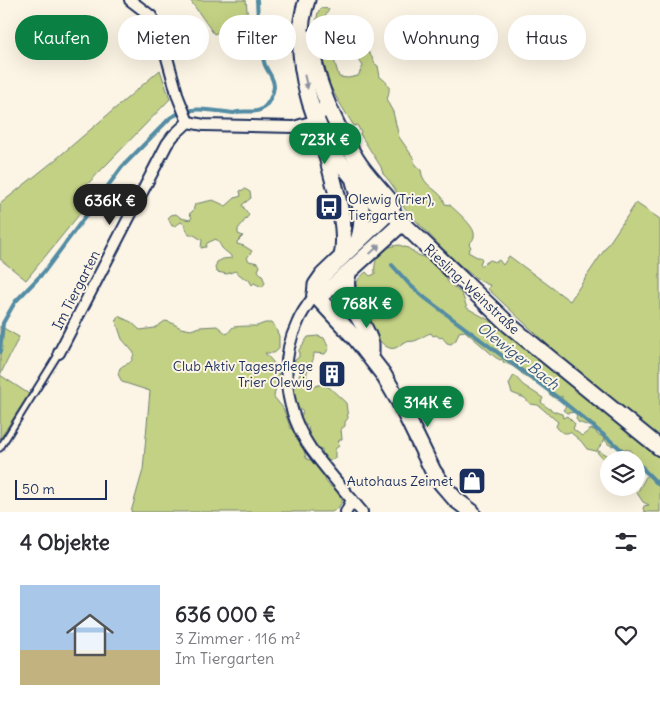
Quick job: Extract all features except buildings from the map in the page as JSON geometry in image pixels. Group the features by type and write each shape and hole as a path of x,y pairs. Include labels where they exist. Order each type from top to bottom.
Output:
{"main road":[{"path":"308,0 312,55 325,99 356,159 390,200 392,208 319,280 316,285 315,295 371,357 400,403 433,471 448,492 472,512"},
{"path":"308,0 302,14 300,40 304,73 320,127 343,225 342,257"},
{"path":"320,127 354,180 383,211 390,211"},
{"path":"354,180 362,213 363,227 358,241"},
{"name":"Riesling-Weinstraße","path":"390,211 509,325 660,448"},
{"path":"315,295 325,292 348,274 402,223"},
{"path":"348,274 346,285 350,300 371,344 371,357"}],"street":[{"path":"130,0 151,16 159,29 185,115 204,125 286,128 305,124 320,127 325,99"},
{"name":"Im Tiergarten","path":"59,353 166,144 177,131 185,115"},
{"path":"315,295 296,326 288,350 287,383 289,397 297,423 311,448 362,512"},
{"path":"346,512 352,500"}],"lane":[{"name":"Im Tiergarten","path":"0,448 59,353"}],"green space":[{"path":"190,0 246,0 248,15 219,15 219,32 214,34 209,27 209,15 201,15"},
{"path":"322,8 329,9 326,15 317,15"},
{"path":"322,60 334,60 339,77 348,78 358,76 363,66 359,60 373,60 378,66 380,77 388,85 387,101 393,112 399,137 413,157 415,165 421,170 425,181 441,195 445,204 450,205 468,222 474,236 469,244 471,247 468,252 482,259 481,266 490,260 496,262 499,260 503,265 509,256 570,301 636,203 660,219 660,438 580,375 488,289 490,285 470,274 420,225 400,202 397,193 383,174 381,167 360,134 361,132 357,125 354,126 333,92"},
{"path":"160,70 170,99 77,195 87,205 26,280 0,259 0,204 55,160"},
{"path":"245,189 250,192 251,198 242,205 249,215 238,229 238,234 243,236 237,244 252,251 247,258 249,261 258,263 260,266 258,271 265,283 262,287 254,283 252,285 249,280 235,271 227,274 217,272 215,268 217,262 232,258 217,240 207,243 206,247 201,248 202,240 194,235 189,235 184,224 181,222 172,226 168,218 176,214 181,218 190,220 192,217 189,214 193,211 195,204 213,200 226,206 235,198 241,196 240,191"},
{"path":"399,245 408,248 418,255 431,260 443,272 448,282 462,294 467,308 499,327 505,328 527,347 534,358 541,361 559,377 567,378 571,386 578,386 590,395 592,404 626,427 635,437 660,454 660,512 645,512 644,506 649,505 643,502 639,496 645,496 645,479 647,475 645,451 623,449 622,451 619,451 618,444 612,446 608,444 602,436 604,433 599,432 595,425 589,426 578,422 576,418 578,412 567,413 563,410 566,406 562,401 562,396 556,399 549,394 545,382 530,380 512,366 504,363 502,359 500,360 495,357 465,331 459,332 456,340 451,344 447,343 442,337 433,336 431,333 416,341 404,343 395,348 389,348 383,344 370,328 352,295 355,294 362,275 366,272 370,276 375,274 375,263 379,254 393,246"},
{"path":"118,316 131,322 140,330 155,328 165,321 191,330 199,327 217,326 227,334 233,327 273,323 279,336 279,349 274,353 265,353 275,366 279,377 274,397 283,408 291,429 296,431 306,445 304,450 306,458 309,460 313,459 324,471 328,484 340,491 343,499 339,507 332,512 131,512 143,470 150,391 122,382 118,374 120,368 130,362 134,353 122,339 116,321"},
{"path":"0,326 19,337 0,375"},
{"path":"318,336 324,338 329,348 325,354 314,353 307,373 308,381 312,387 322,384 329,387 346,403 348,418 345,426 341,429 342,439 338,441 339,446 335,449 335,458 329,461 323,457 322,449 318,449 310,439 308,426 300,418 303,412 294,402 292,394 293,381 300,375 294,361 299,357 299,350 308,337"},
{"path":"0,375 29,394 0,439"},
{"path":"514,375 523,385 543,398 541,402 546,406 562,414 563,418 567,416 575,424 573,429 582,436 591,429 596,431 597,434 603,437 604,441 597,450 600,452 600,456 596,451 587,449 570,432 564,433 560,431 556,426 558,422 538,405 530,404 525,398 512,393 509,384"}],"waterway":[{"path":"0,352 3,323 15,302 44,272 122,167 170,118 186,111 194,110 234,113 240,111 254,112 263,108 268,103 273,93 274,83 262,54 257,0"},
{"name":"Olewiger Bach","path":"392,265 425,298 561,400 623,451"},
{"name":"Olewiger Bach","path":"645,471 660,486"}],"place":[{"name":"Olewig (Trier), Tiergarten","path":"329,207"},
{"name":"Club Aktiv Tagespflege Trier Olewig","path":"332,374"},
{"name":"Autohaus Zeimet","path":"472,481"}]}
